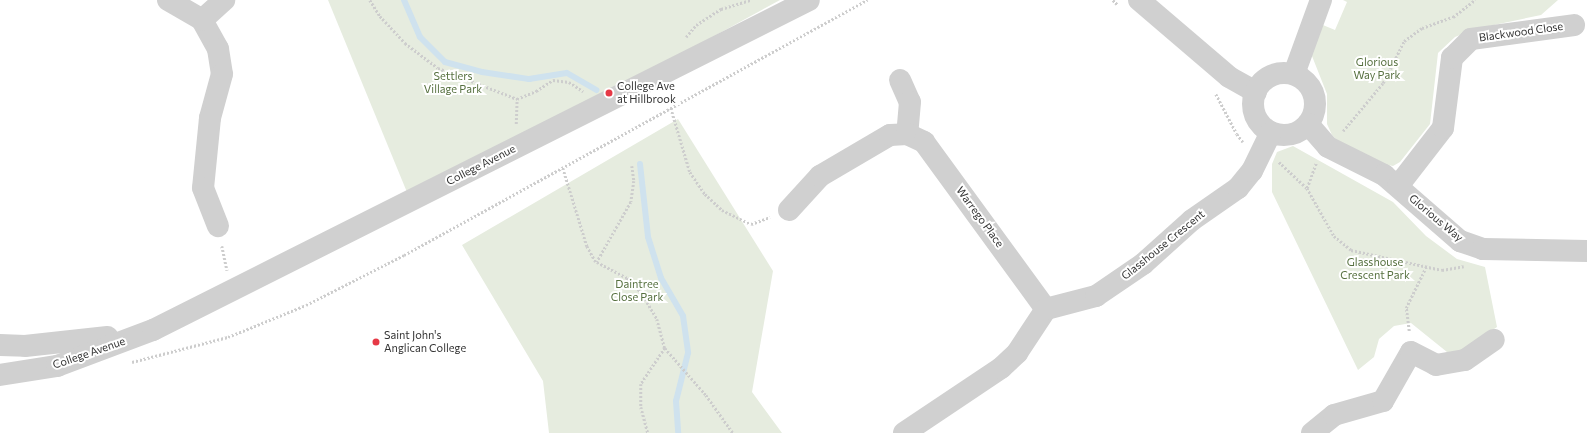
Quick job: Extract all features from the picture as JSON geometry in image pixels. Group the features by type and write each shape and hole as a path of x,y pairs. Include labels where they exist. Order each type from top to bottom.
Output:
{"street":[{"path":"168,0 202,20 218,49 222,74 210,118 203,188 218,226"},
{"path":"202,20 224,0"},
{"name":"College Avenue","path":"0,375 57,366 153,330 809,0"},
{"path":"1294,74 1321,0"},
{"path":"1132,5 1229,77 1256,92"},
{"name":"Blackwood Close","path":"1398,186 1443,128 1452,58 1471,39 1574,25"},
{"path":"1294,74 1303,79 1314,96 1313,116 1308,124 1291,134 1271,132 1261,123 1255,112 1256,92 1272,76 1294,74"},
{"path":"789,210 820,176 890,135 907,134 910,102 900,80"},
{"name":"Glorious Way","path":"1308,124 1328,147 1384,175 1460,241 1483,249 1587,251"},
{"name":"Glasshouse Crescent","path":"1046,309 1096,296 1144,264 1192,220 1238,188 1252,171 1271,132"},
{"name":"Warrego Place","path":"907,134 924,142 1046,309"},
{"path":"904,433 1002,368 1017,353 1046,309"},
{"name":"College Avenue","path":"0,345 25,346 66,343 153,330"},
{"path":"1312,433 1334,415 1383,401 1412,352 1436,366 1465,360 1494,340"}],"path":[{"path":"370,0 380,16 405,43 438,68 517,99 536,91 553,80 568,82 589,94"},
{"path":"129,363 228,337 306,305 404,255 867,0"},
{"path":"1113,0 1132,5"},
{"path":"1307,188 1316,162 1361,112 1383,83 1404,41 1422,28 1453,16 1475,0"},
{"path":"1212,90 1243,142 1278,162 1307,188 1334,236 1351,250 1442,270 1466,266"},
{"path":"516,126 517,99"},
{"path":"671,108 690,172 705,194 722,210 751,224 789,210"},
{"path":"597,262 631,202 634,181 632,166"},
{"path":"563,168 587,246 597,262 627,278 641,292 656,319 665,348 706,395 733,433"},
{"path":"1412,352 1406,308 1426,267"},
{"path":"648,433 641,407 641,384 665,348"}],"green space":[{"name":"Settlers Village Park","path":"328,0 780,0 411,202"},
{"name":"Glorious Way Park","path":"1343,0 1558,0 1541,15 1475,29 1455,37 1438,53 1430,124 1400,162 1393,166 1372,162 1342,146 1332,135 1327,124 1327,94 1310,51 1318,23 1335,30 1347,2"},
{"name":"Daintree Close Park","path":"678,119 773,271 752,392 782,433 549,433 543,381 462,245"},
{"name":"Glasshouse Crescent Park","path":"1293,146 1393,202 1426,236 1457,259 1485,267 1497,327 1457,354 1447,352 1411,323 1394,326 1379,339 1374,357 1358,370 1272,192 1272,164 1277,152"}],"waterway":[{"path":"404,0 420,37 445,62 482,72 529,79 567,73 596,90"},
{"path":"640,164 648,237 661,278 683,316 688,353 676,401 678,433"}],"place":[{"name":"College Ave at Hillbrook","path":"609,93"},
{"name":"Saint John's Anglican College","path":"376,342"}]}
